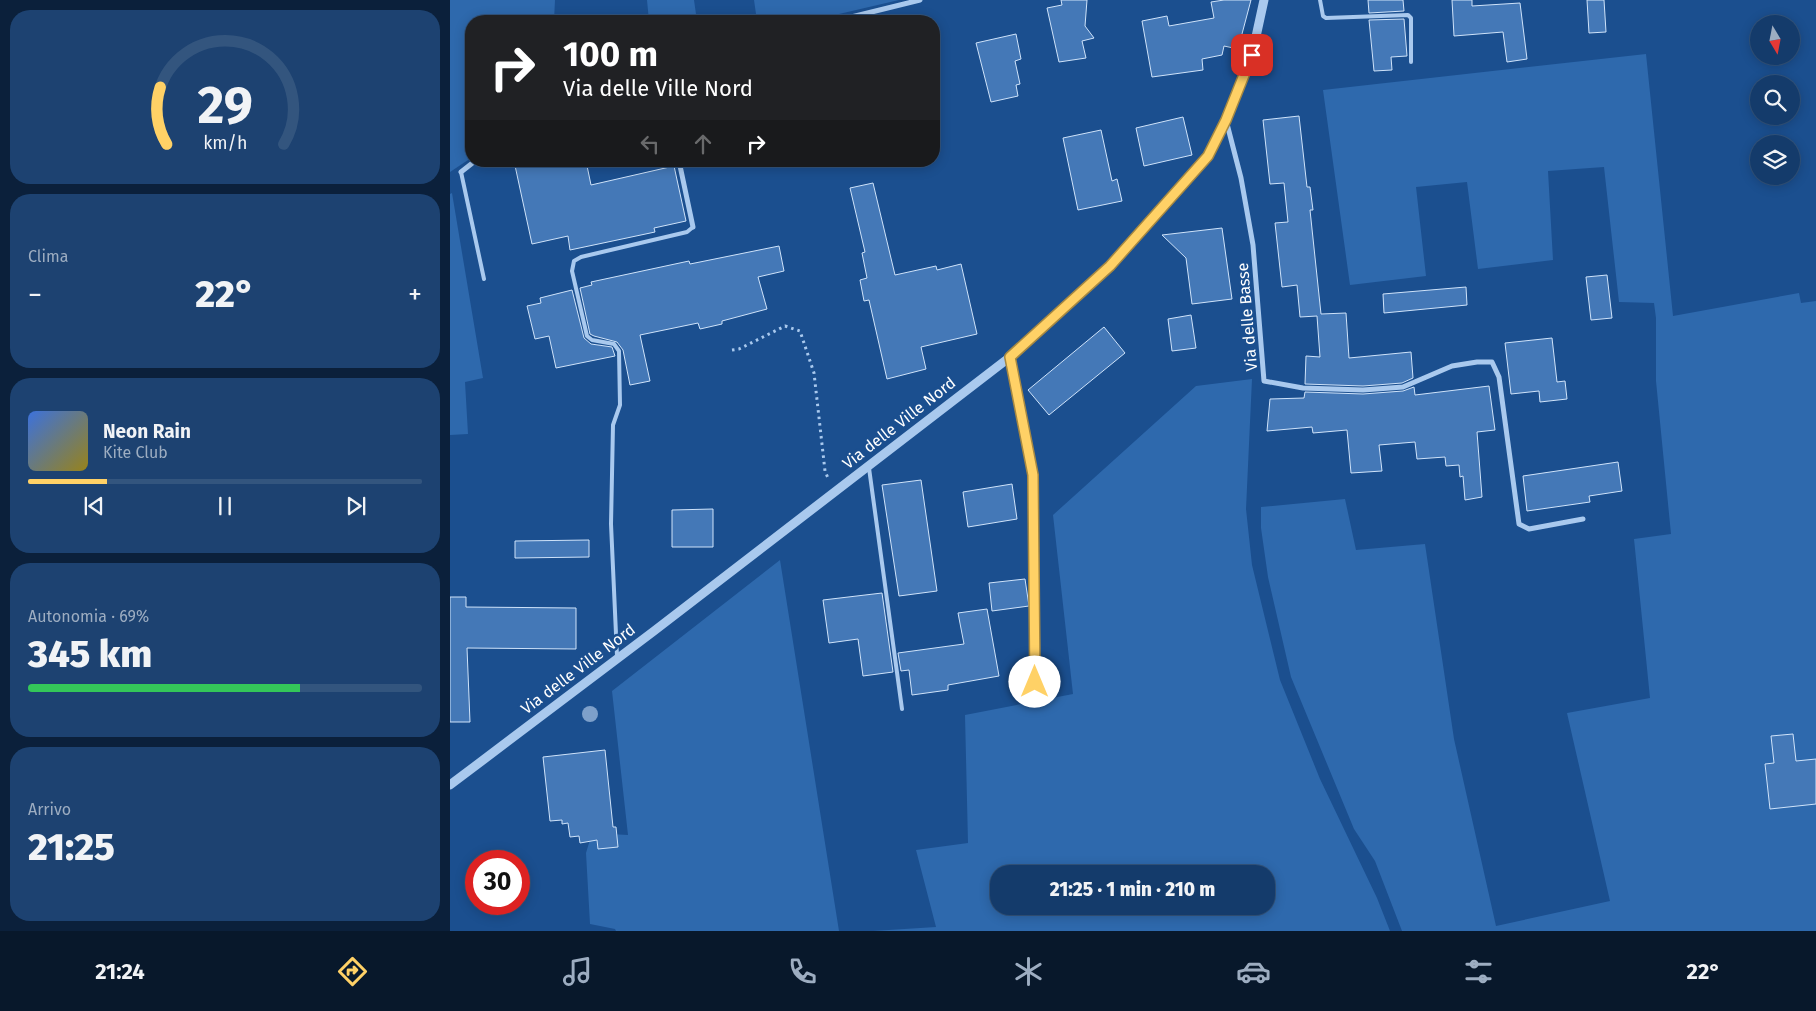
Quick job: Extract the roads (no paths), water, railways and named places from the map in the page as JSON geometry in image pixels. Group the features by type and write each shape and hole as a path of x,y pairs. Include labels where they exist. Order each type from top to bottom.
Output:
{"street":[{"path":"859,15 920,0"},
{"name":"Via delle Ville Nord","path":"450,784 617,659 1010,357 1110,266 1208,156 1226,120 1252,55 1264,0"},
{"name":"Via delle Basse","path":"1226,120 1241,178 1253,246 1264,381 1303,388 1363,390 1403,387 1452,366 1492,362 1499,377 1519,524 1529,529 1584,519"},
{"path":"462,172 468,167"},
{"path":"680,167 692,227"},
{"path":"1010,357 1033,475 1035,682"}],"lane":[{"path":"1320,0 1323,16 1326,18 1408,15 1411,18 1412,62"},
{"path":"462,172 484,279"},
{"path":"617,659 611,524 613,425 620,405 619,351 614,344 592,340 587,336 572,271 574,261 581,257 687,232 692,227"},
{"path":"869,465 902,709"}]}
